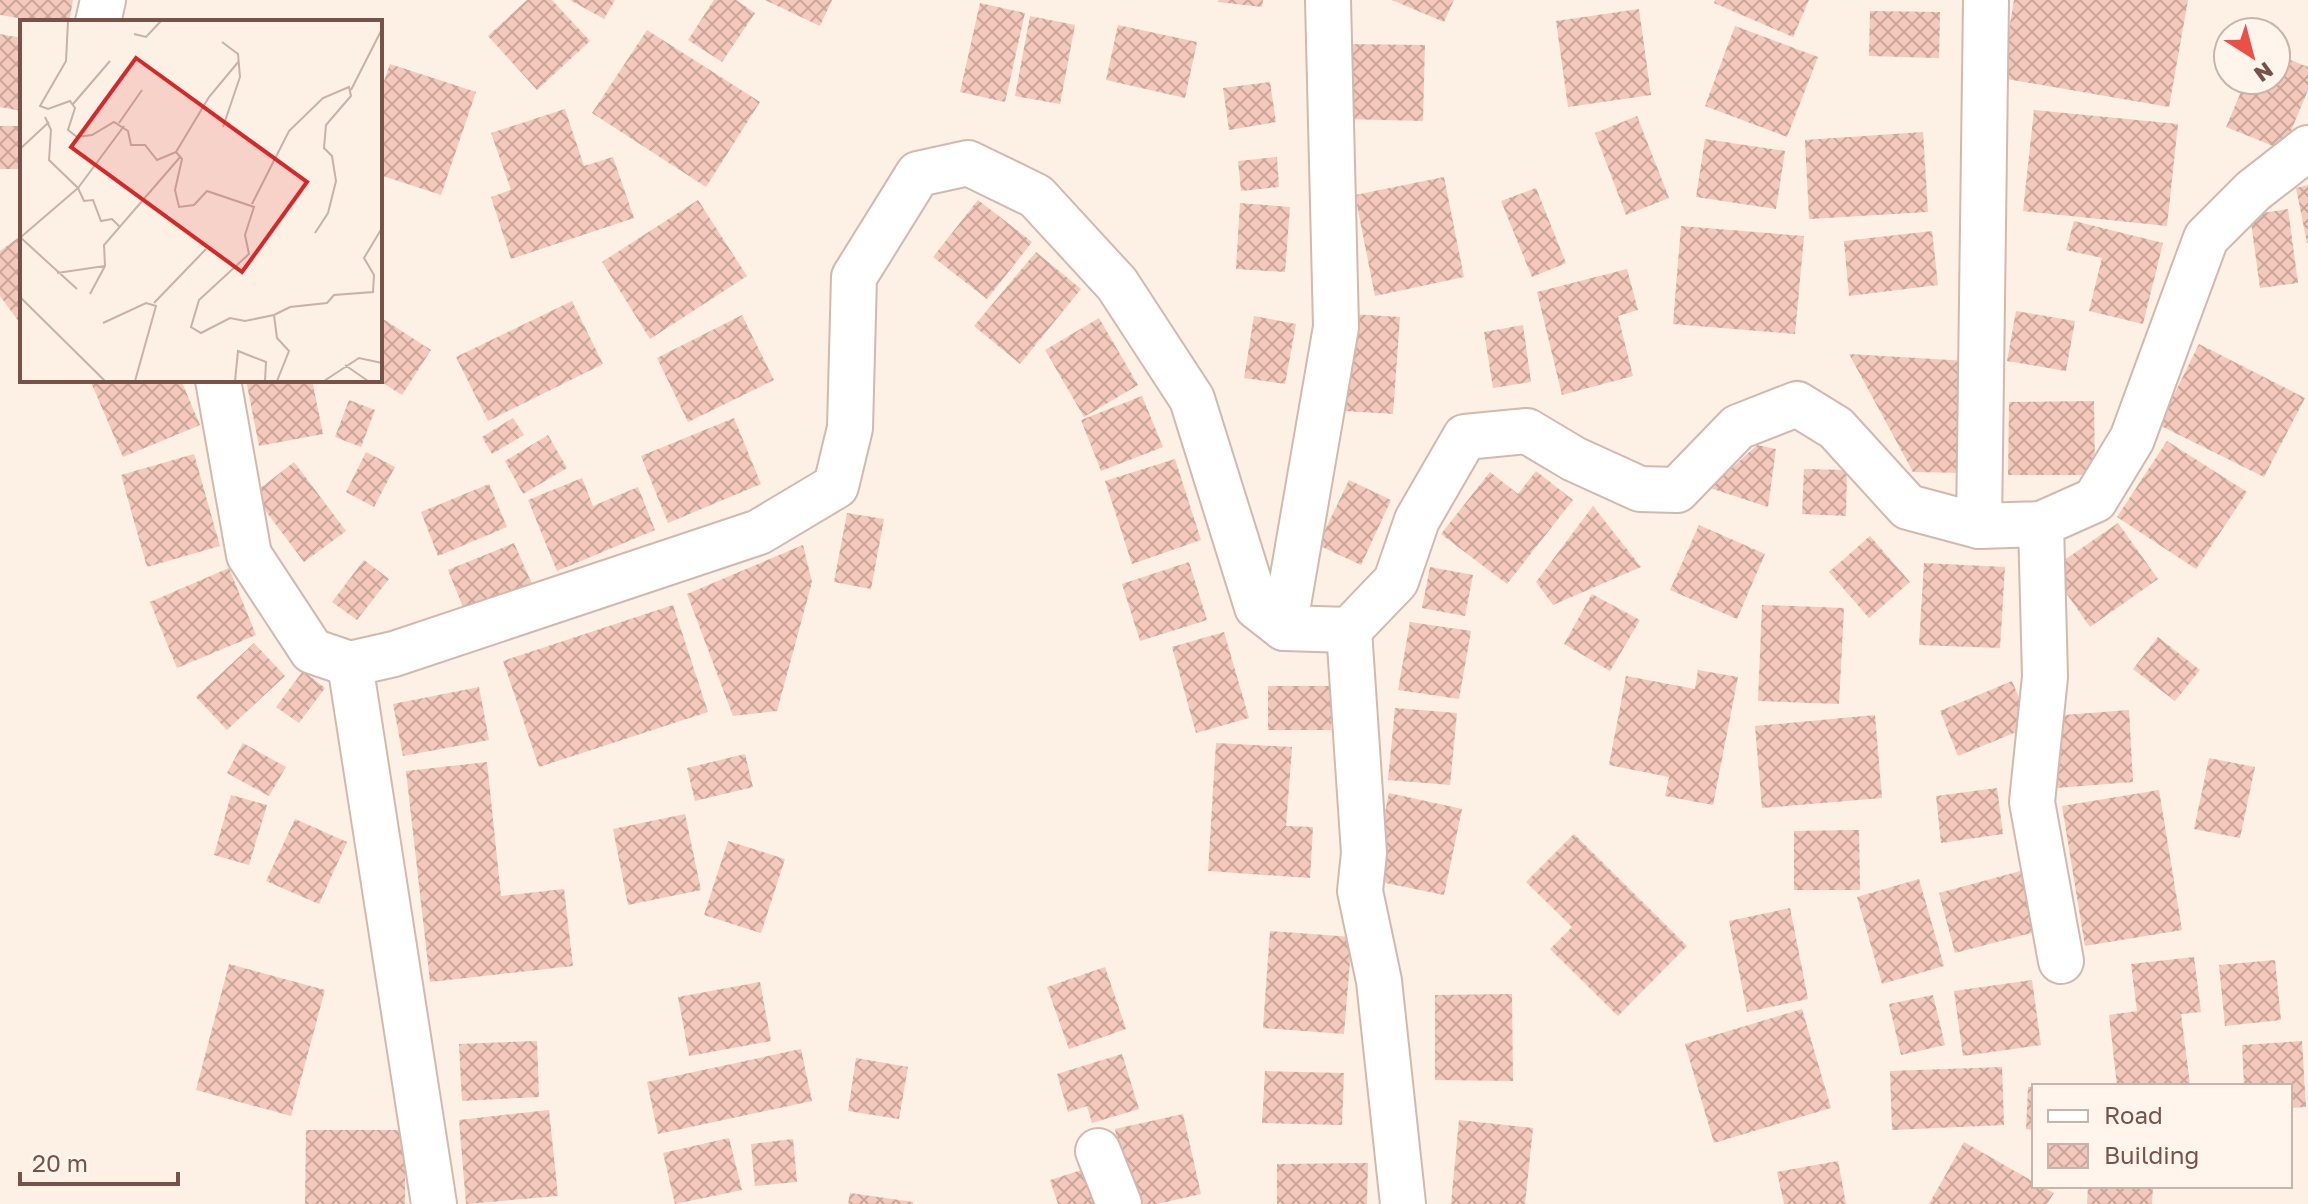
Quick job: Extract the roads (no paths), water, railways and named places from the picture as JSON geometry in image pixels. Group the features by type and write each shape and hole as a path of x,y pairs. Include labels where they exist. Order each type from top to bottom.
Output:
{"street":[{"path":"98,20 103,0"},
{"path":"1284,628 1336,327 1328,0"},
{"path":"1979,526 1986,0"},
{"path":"1403,1204 1379,981 1360,891 1364,853 1349,630 1396,581 1417,520 1465,437 1527,431 1574,459 1640,489 1677,490 1738,427 1797,404 1836,428 1908,507 1979,526 2041,524 2095,500 2132,439 2206,238 2253,191 2308,148"},
{"path":"218,382 249,555 312,651 350,664 394,654 759,532 836,486 850,428 854,277 918,174 968,163 1036,196 1117,284 1192,399 1257,607 1284,628 1349,630"},
{"path":"2041,524 2045,677 2032,802 2061,961"},
{"path":"350,664 434,1204"},
{"path":"1098,1151 1119,1204"}]}
